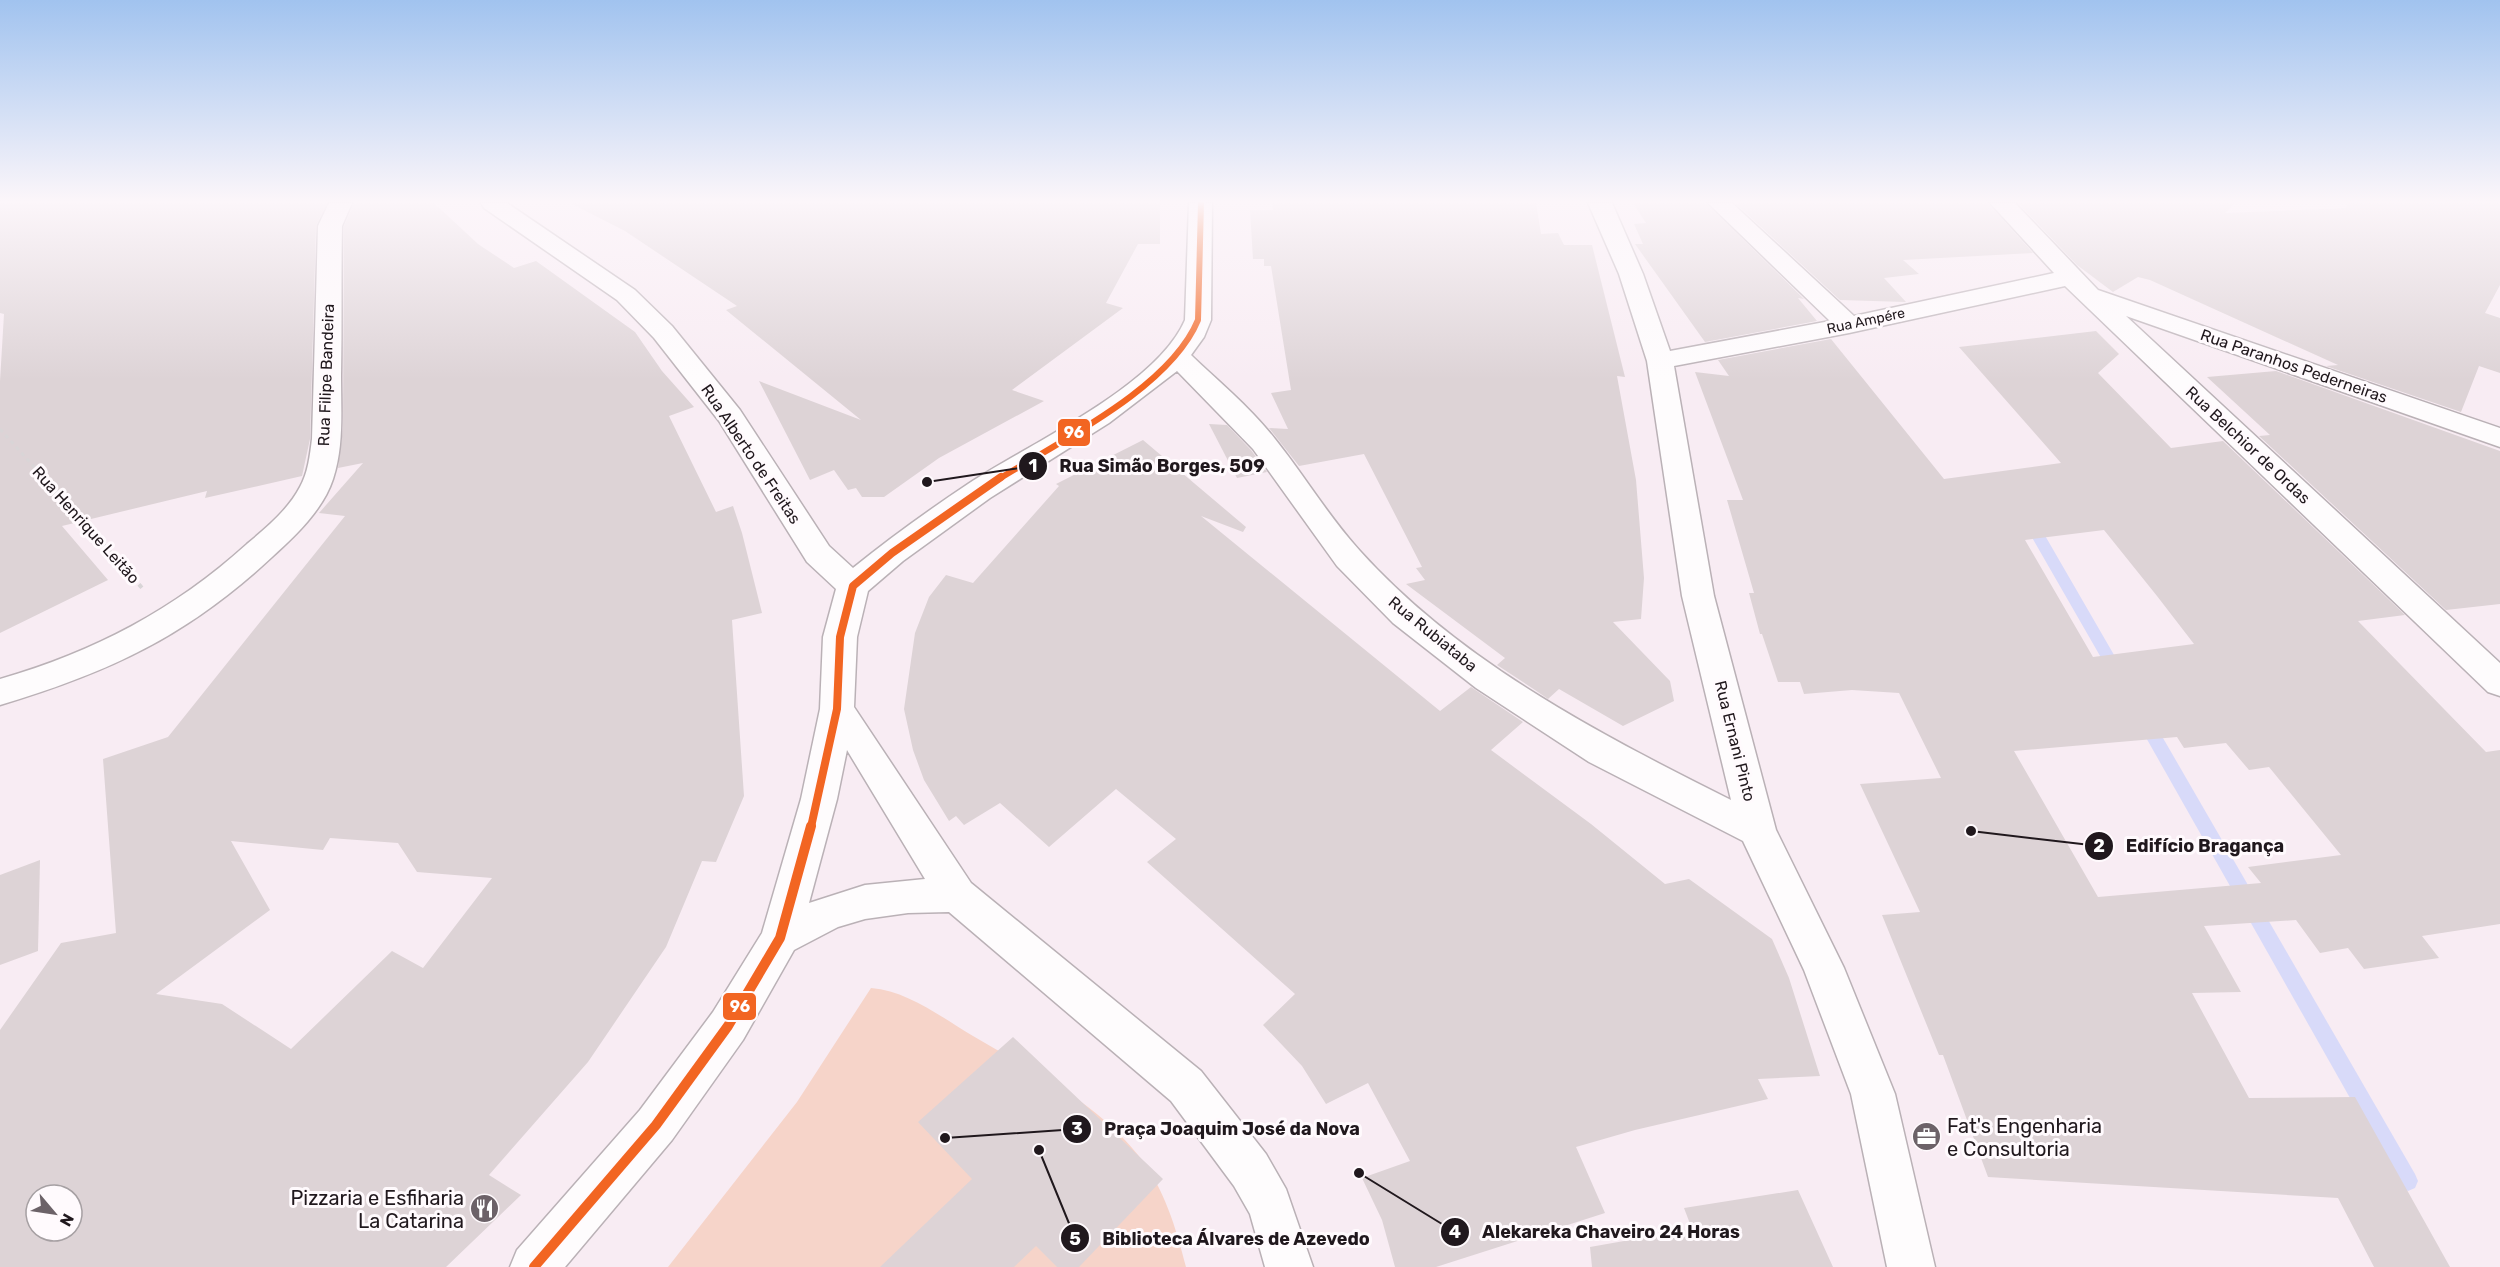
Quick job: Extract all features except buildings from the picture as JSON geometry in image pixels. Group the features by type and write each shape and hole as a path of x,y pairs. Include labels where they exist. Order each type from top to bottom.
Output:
{"street":[{"name":"Rua Filipe Bandeira","path":"0,692 90,664 168,624 204,600 284,529 317,483 327,444 330,262"},
{"name":"Rua Alberto de Freitas","path":"578,262 626,295 663,332 730,416 818,554 853,586"},
{"path":"534,1267 656,1125 728,1026 780,938 819,799 837,709 840,637 853,586 892,553 961,503 1099,417 1155,377 1177,356 1191,336 1198,320 1199,262"},
{"name":"Rua Ernani Pinto","path":"1626,262 1660,361 1698,596 1757,830 1824,968 1873,1094 1911,1267"},
{"path":"1782,262 1849,325"},
{"name":"Rua Belchior de Ordas","path":"2057,262 2079,286 2500,683"},
{"name":"Rua Ampére","path":"1660,361 1849,325 2079,286"},
{"name":"Rua Paranhos Pederneiras","path":"2079,286 2500,438"},
{"name":"Rua Rubiataba","path":"1177,356 1263,443 1348,558 1405,615 1488,679 1602,752 1757,830"},
{"path":"837,709 873,758 930,856 957,896 1186,1086 1250,1170 1270,1205 1289,1267"},
{"path":"780,938 827,912 865,900 905,894 957,896"}],"path":[{"name":"Rua Henrique Leitão","path":"0,429 146,592 168,624"}],"shaded area":[{"path":"871,988 898,994 924,1006 1039,1074 1102,1118 1138,1155 1155,1181 1173,1223 1186,1267 668,1267 797,1102"}],"waterway":[{"path":"2029,520 2116,671"},
{"path":"2146,723 2408,1181"}],"transit line":[{"name":"96","path":"534,1267 656,1125 728,1026 780,938 819,799 837,709 840,637 853,586 892,553 979,491 1099,417 1155,377 1177,356 1191,337 1198,320 1199,262"}],"place":[{"name":"Rua Simão Borges, 509","path":"927,482"},
{"name":"Edifício Bragança","path":"1971,831"},
{"name":"Fat's Engenharia e Consultoria","path":"1926,1137"},
{"name":"Praça Joaquim José da Nova","path":"945,1138"},
{"name":"Biblioteca Álvares de Azevedo","path":"1039,1150"},
{"name":"Alekareka Chaveiro 24 Horas","path":"1359,1173"},
{"name":"Pizzaria e Esfiharia La Catarina","path":"485,1209"}]}
